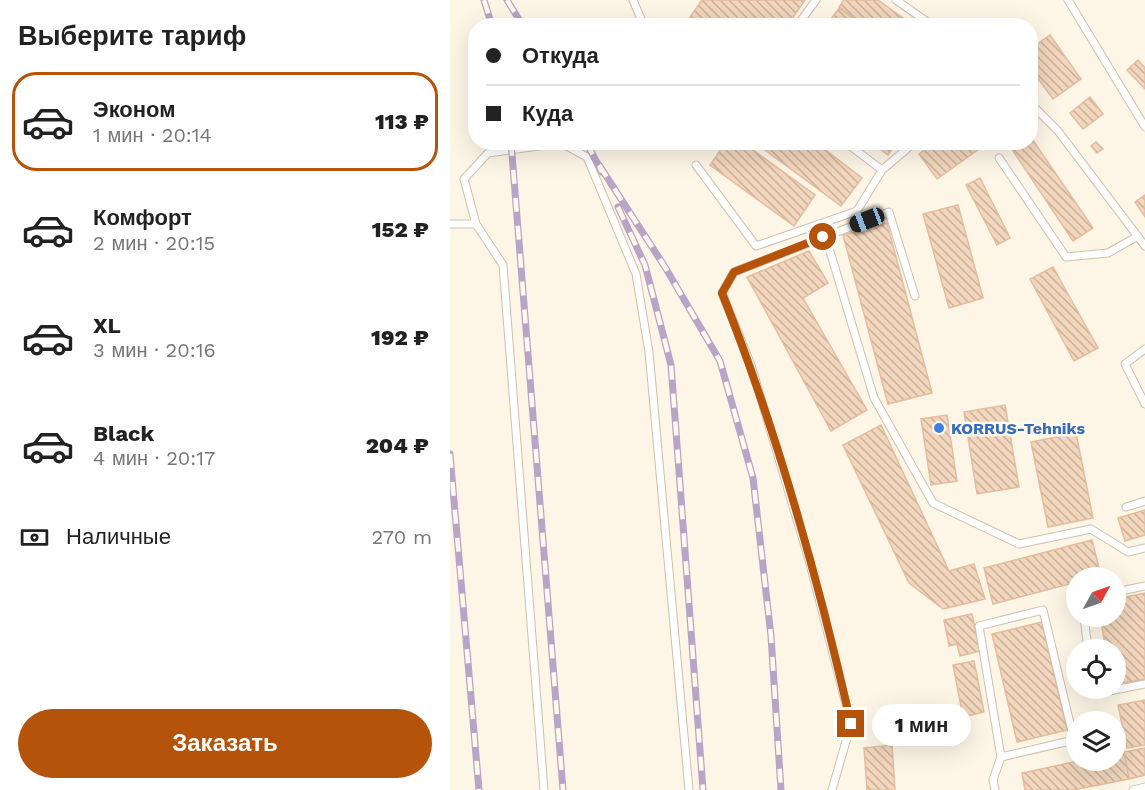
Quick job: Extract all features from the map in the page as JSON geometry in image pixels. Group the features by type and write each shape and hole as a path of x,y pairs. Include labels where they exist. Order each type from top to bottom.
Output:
{"lane":[{"path":"633,0 641,18"},
{"path":"803,18 816,0"},
{"path":"896,0 922,18"},
{"path":"1068,0 1145,127"},
{"path":"1038,111 1058,131 1145,246"},
{"path":"510,150 488,153 464,179 476,224 503,265 544,790"},
{"path":"575,150 587,156 636,274 649,352 688,790"},
{"path":"856,150 882,170"},
{"path":"696,165 756,246 857,211 882,170 906,150"},
{"path":"999,158 1066,257 1108,253 1138,236"},
{"path":"832,790 851,724 809,560 751,366 722,293 734,272 889,212 915,296"},
{"path":"450,224 476,224"},
{"path":"829,248 874,398 933,503 1019,544 1091,529 1128,552 1145,548"},
{"path":"1145,349 1125,363 1145,404"},
{"path":"1126,507 1145,501"},
{"path":"1126,590 1145,586"},
{"path":"995,790 993,780 1001,757 979,626 1043,610 1074,740 1001,757"},
{"path":"1126,688 1145,684"},
{"path":"1133,790 1145,787"}],"building":[{"path":"702,0 805,0 793,18 690,18"},
{"path":"844,0 878,0 903,18 855,18 839,7"},
{"path":"839,8 853,18 832,18"},
{"path":"1050,35 1081,79 1053,99 1038,79 1038,43"},
{"path":"1138,60 1145,68 1145,89 1127,70"},
{"path":"1090,97 1103,114 1083,129 1070,113"},
{"path":"1096,142 1103,149 1097,153 1091,146"},
{"path":"1038,148 1093,228 1073,241 1012,150 1038,150"},
{"path":"720,150 753,150 815,195 794,226 710,165"},
{"path":"765,150 825,150 862,178 841,206"},
{"path":"881,150 891,150 888,155"},
{"path":"924,150 978,150 937,179 919,154"},
{"path":"980,178 1010,238 997,245 966,185"},
{"path":"1145,195 1145,217 1135,202"},
{"path":"958,205 983,298 949,308 923,214"},
{"path":"887,223 932,393 888,404 843,235"},
{"path":"809,251 828,283 803,298 867,410 831,431 747,277"},
{"path":"1053,267 1098,348 1074,361 1030,279"},
{"path":"1005,405 1019,487 977,494 964,412"},
{"path":"947,415 957,481 931,485 921,419"},
{"path":"881,425 949,571 974,564 985,599 943,609 909,583 843,445"},
{"path":"1076,433 1093,518 1048,527 1031,442"},
{"path":"1145,510 1145,535 1125,541 1118,518"},
{"path":"1092,540 1099,567 1066,567 1066,585 993,604 984,568"},
{"path":"1145,593 1145,679 1126,682 1126,639 1104,639 1102,627 1126,627 1126,597"},
{"path":"972,614 980,651 960,656 957,644 949,646 944,620"},
{"path":"1042,622 1066,730 1017,742 992,634"},
{"path":"974,661 984,712 963,717 953,665"},
{"path":"1145,700 1145,745 1127,748 1126,711 1119,711 1118,705"},
{"path":"892,745 895,790 867,790 864,748"},
{"path":"1145,748 1145,775 1129,779 1126,752"},
{"path":"1126,763 1129,779 1073,790 1025,790 1022,773 1066,764 1066,771 1126,771"}],"railway":[{"path":"484,0 490,18"},
{"path":"507,0 518,18"},
{"path":"512,150 563,790"},
{"path":"590,150 602,172"},
{"path":"599,165 665,267 720,361 753,478 771,636 781,790"},
{"path":"618,207 645,265 671,365 703,790"},
{"path":"450,454 479,790"}],"place":[{"name":"KORRUS-Tehniks","path":"939,428"}],"route":[{"path":"823,237 734,272 722,293 751,366 809,560 836,658 851,724"}]}
